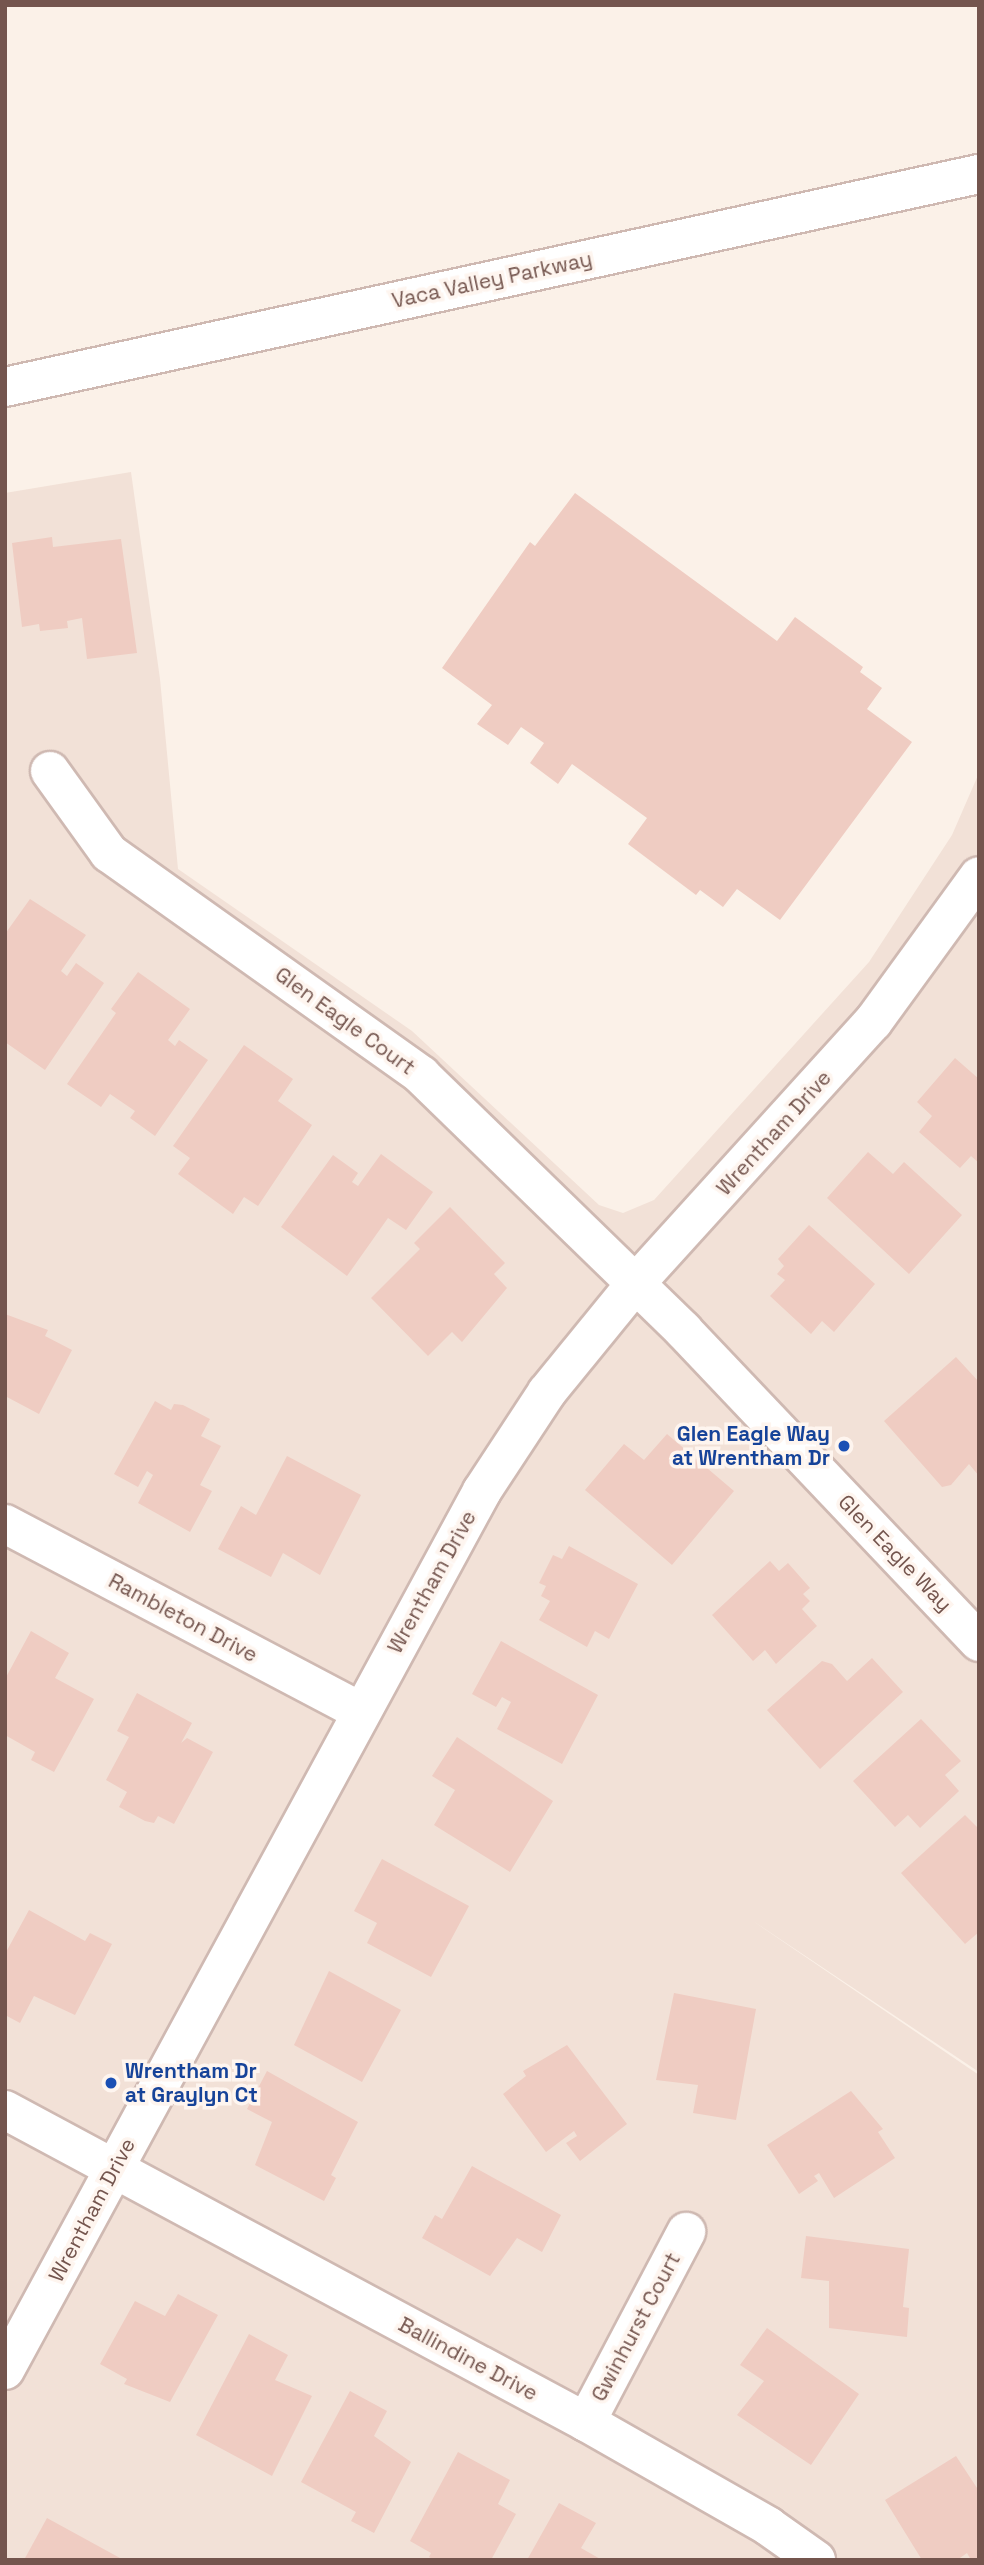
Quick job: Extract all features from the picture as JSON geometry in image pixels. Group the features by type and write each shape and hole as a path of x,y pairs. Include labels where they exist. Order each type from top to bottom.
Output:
{"street":[{"name":"Vaca Valley Parkway","path":"5,387 979,174"},
{"name":"Glen Eagle Court","path":"50,771 109,853 421,1075 636,1283"},
{"name":"Wrentham Drive","path":"5,2370 482,1491 547,1392 636,1283 873,1022 979,876"},
{"name":"Glen Eagle Way","path":"636,1283 971,1619"},
{"name":"Rambleton Drive","path":"5,1524 361,1712"},
{"name":"Ballindine Drive","path":"5,2110 586,2422 768,2526 816,2560"},
{"name":"Gwinhurst Court","path":"586,2422 686,2232"}],"shaded area":[{"path":"131,472 160,679 178,869 412,1031 599,1205 623,1213 654,1200 869,962 952,835 979,773 979,2072 753,1921 979,2075 979,2560 5,2560 5,493"}],"building":[{"path":"575,493 777,641 795,617 863,667 860,672 882,688 867,709 912,742 780,920 737,889 723,907 700,890 696,895 628,844 647,818 572,764 558,784 530,763 544,743 521,727 508,745 477,724 492,705 442,668 530,542 535,546"},
{"path":"52,537 53,547 121,539 137,653 87,659 82,618 67,621 68,628 40,631 39,624 22,627 12,543"},
{"path":"30,899 86,935 61,971 67,976 76,963 104,983 45,1070 5,1042 5,934"},
{"path":"138,972 190,1009 168,1040 175,1046 179,1040 208,1060 155,1136 130,1118 135,1111 110,1094 101,1107 67,1084 116,1013 111,1009"},
{"path":"244,1045 293,1079 278,1101 312,1125 258,1206 244,1197 233,1214 178,1174 190,1158 173,1146"},
{"path":"955,1058 979,1079 979,1163 971,1156 960,1168 919,1132 932,1116 917,1102"},
{"path":"868,1152 893,1174 904,1162 962,1215 909,1274 827,1198"},
{"path":"381,1154 433,1192 406,1230 388,1218 347,1276 281,1227 333,1155 358,1173 352,1182 358,1186"},
{"path":"450,1207 505,1263 494,1274 507,1288 462,1342 452,1332 428,1356 371,1298 420,1249 414,1243"},
{"path":"809,1225 875,1284 834,1332 822,1321 811,1334 770,1296 785,1280 777,1274 784,1266 778,1259"},
{"path":"5,1314 48,1330 45,1336 72,1350 39,1414 5,1396"},
{"path":"956,1357 979,1382 979,1476 969,1464 951,1485 942,1487 884,1421"},
{"path":"155,1401 171,1410 174,1404 183,1405 210,1419 201,1436 221,1446 200,1485 212,1491 190,1532 138,1503 153,1475 147,1471 138,1487 114,1474"},
{"path":"667,1434 734,1491 672,1565 585,1490 624,1444 644,1460"},
{"path":"287,1456 361,1495 320,1575 283,1553 271,1577 218,1549 241,1506 256,1515"},
{"path":"569,1546 638,1584 609,1639 595,1631 587,1647 539,1620 550,1601 541,1596 546,1586 539,1583 553,1555 562,1559"},
{"path":"770,1561 779,1571 788,1563 810,1588 803,1594 810,1601 802,1609 817,1626 776,1664 765,1650 753,1661 712,1615"},
{"path":"31,1631 69,1653 55,1678 94,1699 54,1772 31,1760 35,1752 5,1735 5,1679"},
{"path":"501,1641 598,1695 562,1764 497,1729 511,1702 502,1697 496,1707 472,1694"},
{"path":"872,1658 903,1692 820,1769 767,1710 822,1661 832,1664 847,1681"},
{"path":"137,1693 192,1723 181,1743 187,1738 213,1752 174,1824 158,1816 154,1823 145,1821 119,1807 127,1792 106,1780 129,1737 117,1731"},
{"path":"921,1719 961,1761 945,1775 959,1791 920,1828 908,1815 895,1827 853,1781"},
{"path":"457,1737 553,1801 510,1872 434,1825 455,1790 432,1776"},
{"path":"965,1815 979,1829 979,1932 965,1944 901,1873"},
{"path":"382,1859 469,1906 431,1977 367,1943 377,1923 354,1911"},
{"path":"29,1910 85,1941 90,1933 112,1944 75,2015 34,1996 20,2023 5,2015 5,1954"},
{"path":"329,1971 401,2010 362,2082 294,2045"},
{"path":"674,1993 756,2009 736,2120 693,2113 698,2085 656,2080"},
{"path":"567,2045 627,2124 580,2161 566,2143 577,2136 574,2131 546,2152 503,2094 526,2076 523,2071"},
{"path":"267,2071 358,2122 331,2175 336,2178 324,2201 255,2165 272,2122 247,2109"},
{"path":"851,2091 883,2129 878,2132 895,2158 834,2198 819,2173 814,2176 818,2181 799,2194 767,2145"},
{"path":"472,2166 561,2215 542,2252 517,2238 490,2276 422,2238 435,2215 442,2219"},
{"path":"806,2236 909,2249 903,2307 909,2308 907,2337 829,2328 829,2281 801,2278"},
{"path":"178,2294 218,2315 170,2402 124,2384 127,2379 100,2364 135,2301 165,2316"},
{"path":"767,2328 859,2394 811,2465 737,2415 764,2381 740,2365"},
{"path":"249,2334 288,2355 275,2380 312,2396 272,2476 196,2435"},
{"path":"350,2391 387,2411 374,2436 411,2462 374,2533 351,2521 356,2512 301,2482"},
{"path":"458,2452 510,2480 498,2504 516,2514 491,2560 434,2560 429,2557 431,2553 410,2541"},
{"path":"956,2456 979,2491 979,2560 971,2560 967,2553 957,2560 922,2560 885,2500"},
{"path":"559,2503 596,2523 581,2548 602,2560 527,2560"},
{"path":"47,2518 120,2558 119,2560 24,2560"}],"place":[{"name":"Glen Eagle Way at Wrentham Dr","path":"844,1446"},
{"name":"Wrentham Dr at Graylyn Ct","path":"111,2083"}]}
